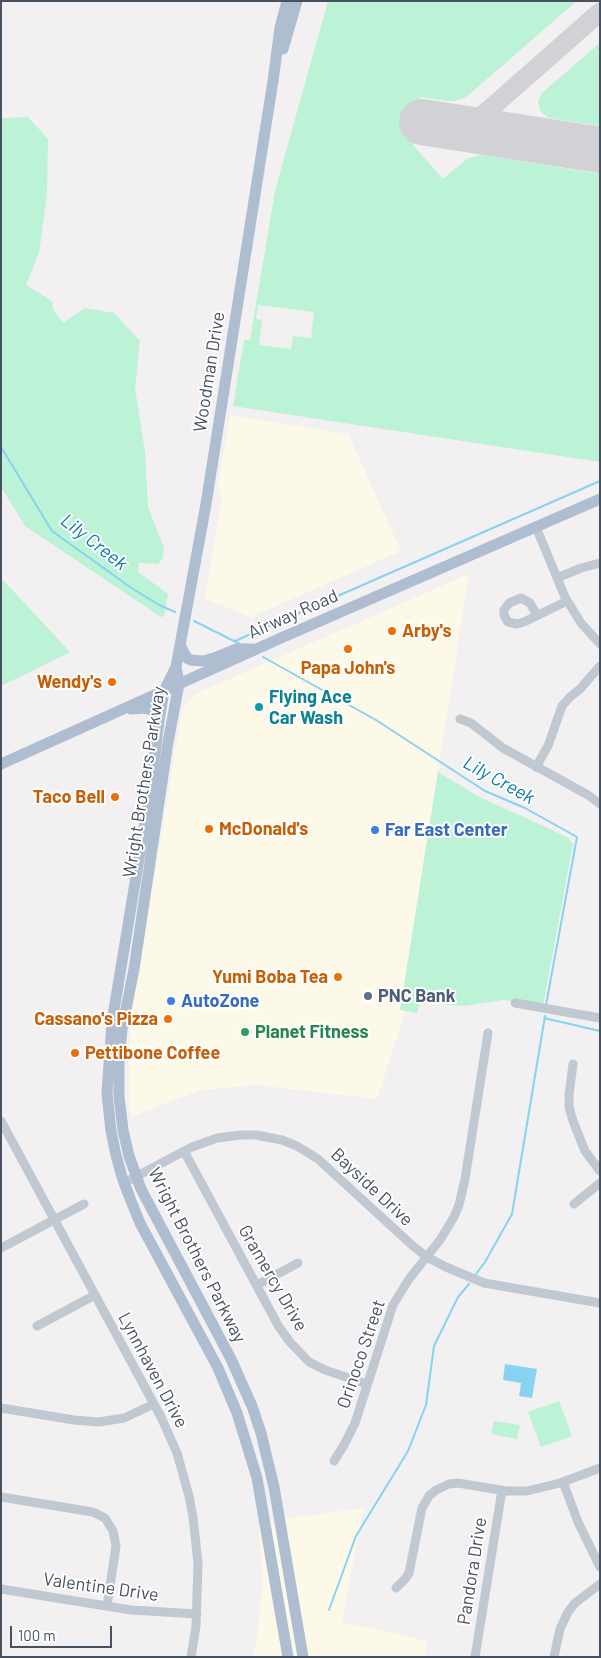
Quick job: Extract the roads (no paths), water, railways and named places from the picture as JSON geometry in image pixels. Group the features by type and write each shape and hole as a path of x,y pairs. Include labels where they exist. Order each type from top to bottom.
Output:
{"main road":[{"name":"Woodman Drive","path":"176,667 206,504 280,28 287,1"},
{"name":"Woodman Drive","path":"273,82 297,1"},
{"name":"Airway Road","path":"1,764 600,499"},
{"path":"180,645 187,658 203,661 236,649 256,650"},
{"name":"Wright Brothers Parkway","path":"176,667 171,688 158,721 153,771 112,1022 107,1094 110,1121 116,1155 124,1183 140,1223 218,1368 237,1413 257,1478 288,1657"},
{"name":"Wright Brothers Parkway","path":"176,667 171,688 163,775 134,969 122,1029 119,1062 119,1097 123,1130 129,1156 149,1206 231,1359 252,1406 261,1433 274,1487 303,1657"},
{"path":"120,710 149,709 155,713 158,721"}],"street":[{"path":"536,527 567,601 581,623 600,644"},
{"path":"557,578 581,568 600,563"},
{"path":"537,615 567,601"},
{"path":"536,767 548,746 562,706 600,666"},
{"path":"460,719 471,724 503,748 588,795 600,804"},
{"path":"515,1003 600,1018"},
{"name":"Orinoco Street","path":"334,1461 350,1434 393,1305 408,1279 448,1228 459,1205 488,1033"},
{"path":"573,1064 568,1095 569,1107 585,1151 600,1171"},
{"name":"Lynnhaven Drive","path":"1,1121 161,1416 177,1453 189,1496 198,1562 197,1614 191,1657"},
{"name":"Bayside Drive","path":"124,1183 184,1151 217,1138 241,1135 269,1137 296,1146 318,1159 412,1246 427,1257 467,1277 484,1283 600,1303"},
{"name":"Gramercy Drive","path":"184,1151 282,1332 309,1362 325,1370 367,1384"},
{"path":"574,1204 600,1183"},
{"path":"1,1248 84,1204"},
{"path":"257,1285 298,1263"},
{"path":"37,1326 95,1295"},
{"path":"1,1408 74,1420 99,1422 124,1418 154,1404"},
{"path":"396,1588 408,1573 420,1512 429,1496 436,1490 449,1484 458,1484 502,1490 527,1491 563,1482 600,1468"},
{"path":"563,1482 581,1529 600,1567"},
{"name":"Pandora Drive","path":"475,1657 502,1490"},
{"path":"1,1497 94,1512 105,1518 113,1531 116,1546 106,1606"},
{"path":"554,1657 560,1629 568,1612 575,1603 600,1584"},
{"name":"Valentine Drive","path":"1,1589 146,1612 197,1614"}],"water":[{"path":"505,1364 537,1369 532,1398 519,1396 521,1383 503,1380"}],"waterway":[{"name":"Lily Creek","path":"1,447 52,531 130,587 159,605 175,612"},
{"path":"235,641 600,481"},
{"name":"Lily Creek","path":"194,621 240,644"},
{"name":"Lily Creek","path":"263,657 376,720 485,791 525,808 577,837 546,1005"},
{"path":"476,1274 485,1262 512,1214 545,1016"},
{"path":"544,1018 600,1031"},
{"path":"329,1610 356,1536 408,1451 426,1405 434,1346 458,1297 469,1284"}],"place":[{"name":"Arby's","path":"392,631"},
{"name":"Papa John's","path":"348,649"},
{"name":"Wendy's","path":"112,682"},
{"name":"Flying Ace Car Wash","path":"259,707"},
{"name":"Taco Bell","path":"115,797"},
{"name":"McDonald's","path":"209,829"},
{"name":"Far East Center","path":"375,830"},
{"name":"Yumi Boba Tea","path":"338,977"},
{"name":"PNC Bank","path":"368,996"},
{"name":"AutoZone","path":"171,1001"},
{"name":"Cassano's Pizza","path":"168,1019"},
{"name":"Planet Fitness","path":"245,1032"},
{"name":"Pettibone Coffee","path":"75,1053"}]}
